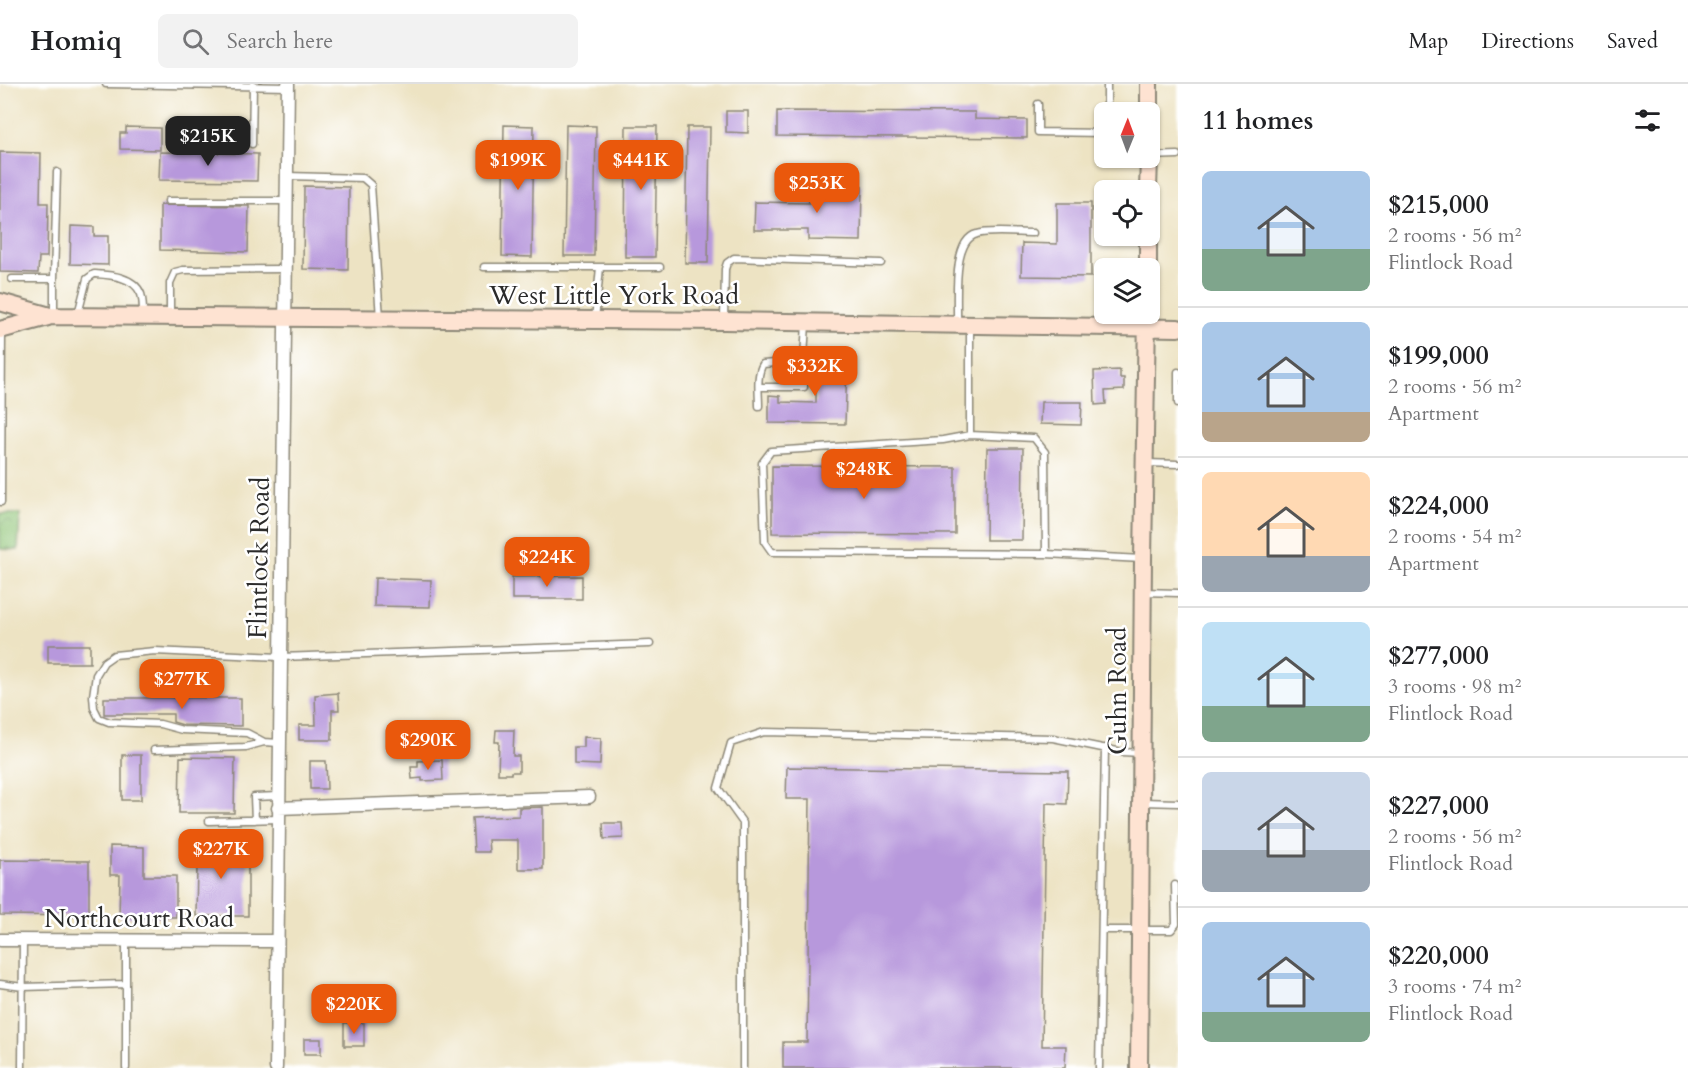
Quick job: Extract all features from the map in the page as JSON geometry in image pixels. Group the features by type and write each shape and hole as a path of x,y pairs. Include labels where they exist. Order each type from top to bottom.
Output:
{"main road":[{"path":"1149,84 1149,102"},
{"name":"West Little York Road","path":"0,302 52,316 78,317 724,321 964,325 1094,322"},
{"name":"West Little York Road","path":"1,330 52,316"},
{"name":"Guhn Road","path":"1139,1068 1147,324"},
{"name":"West Little York Road","path":"1160,324 1178,328"}],"street":[{"name":"Flintlock Road","path":"276,1068 288,86"},
{"path":"278,808 589,797"},
{"name":"Northcourt Road","path":"0,940 277,941"}],"lane":[{"path":"106,84 288,86"},
{"path":"1107,84 1107,102"},
{"path":"252,85 252,144"},
{"path":"1038,104 1038,132 1094,133"},
{"path":"1160,156 1178,155"},
{"path":"52,316 57,172"},
{"path":"286,176 363,178 371,185 380,319"},
{"path":"168,201 286,201"},
{"path":"970,435 959,255 965,241 976,234 1033,233"},
{"path":"724,321 725,269 727,263 734,258 881,263"},
{"path":"484,267 660,267"},
{"path":"595,320 600,267"},
{"path":"170,318 170,283 175,272 183,270 285,270"},
{"path":"78,317 87,279 94,274 117,276 132,283 141,294 144,318"},
{"path":"12,279 54,279"},
{"path":"759,406 759,373 763,364 804,361 806,322"},
{"path":"1,330 1,502"},
{"path":"1178,372 1178,403"},
{"path":"759,387 804,387 804,381"},
{"path":"1046,554 1045,452 1034,438 970,435 943,440 771,451 762,463 765,542 772,552 1046,554 1143,559"},
{"path":"1145,463 1178,464"},
{"path":"1143,591 1178,593"},
{"path":"264,742 247,733 182,730 160,724 109,722 99,718 93,708 96,675 104,662 114,655 155,651 280,657 650,644"},
{"path":"743,1068 743,823 718,788 731,743 764,732 1053,738 1142,753"},
{"path":"154,750 246,747 264,742 279,743"},
{"path":"1099,1068 1105,748"},
{"path":"255,820 254,797 278,808"},
{"path":"1141,802 1178,803"},
{"path":"208,821 255,820 278,808"},
{"path":"1102,930 1172,930 1175,928 1175,885"},
{"path":"22,1068 23,940"},
{"path":"126,940 126,1068"},
{"path":"0,984 23,987 126,984"}],"green space":[{"path":"0,514 20,514 18,550 0,549"}],"building":[{"path":"726,111 748,111 748,133 726,132"},
{"path":"777,111 975,112 975,119 1027,120 1027,138 777,136"},
{"path":"504,125 534,126 532,257 502,256"},
{"path":"566,125 596,126 594,256 564,256"},
{"path":"626,126 657,126 655,257 625,257"},
{"path":"126,127 160,128 160,150 120,149 120,133 126,133"},
{"path":"687,127 710,127 708,263 685,263"},
{"path":"0,152 41,153 40,203 48,203 47,257 39,257 38,273 0,272"},
{"path":"160,152 258,154 257,181 159,180"},
{"path":"809,185 862,186 861,241 808,240 808,230 754,230 755,202 809,203"},
{"path":"304,186 349,187 348,270 303,269"},
{"path":"1057,203 1091,203 1091,277 1021,276 1022,243 1057,244"},
{"path":"160,205 249,206 248,252 160,250"},
{"path":"71,226 94,227 94,236 108,236 108,265 70,264"},
{"path":"805,363 847,364 845,424 769,423 769,395 780,396 780,402 816,403 816,382 809,381 805,376 799,381 794,381 794,366"},
{"path":"1120,370 1120,378 1124,378 1124,390 1105,391 1106,404 1095,405 1094,371"},
{"path":"1041,402 1082,402 1081,425 1040,424"},
{"path":"987,448 1023,448 1022,540 986,540"},
{"path":"772,466 955,467 955,534 772,533"},
{"path":"582,576 582,599 512,599 512,577"},
{"path":"375,578 431,580 430,607 374,606"},
{"path":"48,645 90,645 90,663 48,663"},
{"path":"338,693 339,710 332,710 332,740 299,740 299,725 316,725 315,695"},
{"path":"104,698 241,698 241,726 183,725 173,722 173,714 104,714"},
{"path":"496,730 514,730 513,756 519,756 519,772 498,774 499,742 495,742"},
{"path":"584,737 601,738 600,765 574,764 574,747 584,747"},
{"path":"122,755 141,755 141,800 122,800"},
{"path":"180,757 235,758 234,813 179,813"},
{"path":"442,760 443,780 412,779 411,767 418,767 418,761"},
{"path":"310,761 326,761 327,789 310,789"},
{"path":"787,767 1068,771 1067,804 1046,803 1042,1046 1066,1046 1065,1068 783,1068 783,1042 807,1042 810,799 786,799"},
{"path":"543,807 543,869 518,869 518,840 488,840 489,852 474,852 472,818 519,816 519,808"},
{"path":"603,823 622,823 623,838 604,839"},
{"path":"191,845 248,845 248,916 196,916 197,868 191,868"},
{"path":"110,846 144,847 144,876 176,876 176,917 119,917 120,875 110,875"},
{"path":"0,860 89,861 89,916 0,915"},
{"path":"344,1023 364,1023 364,1046 344,1046"},
{"path":"304,1039 321,1039 321,1054 304,1054"}]}
